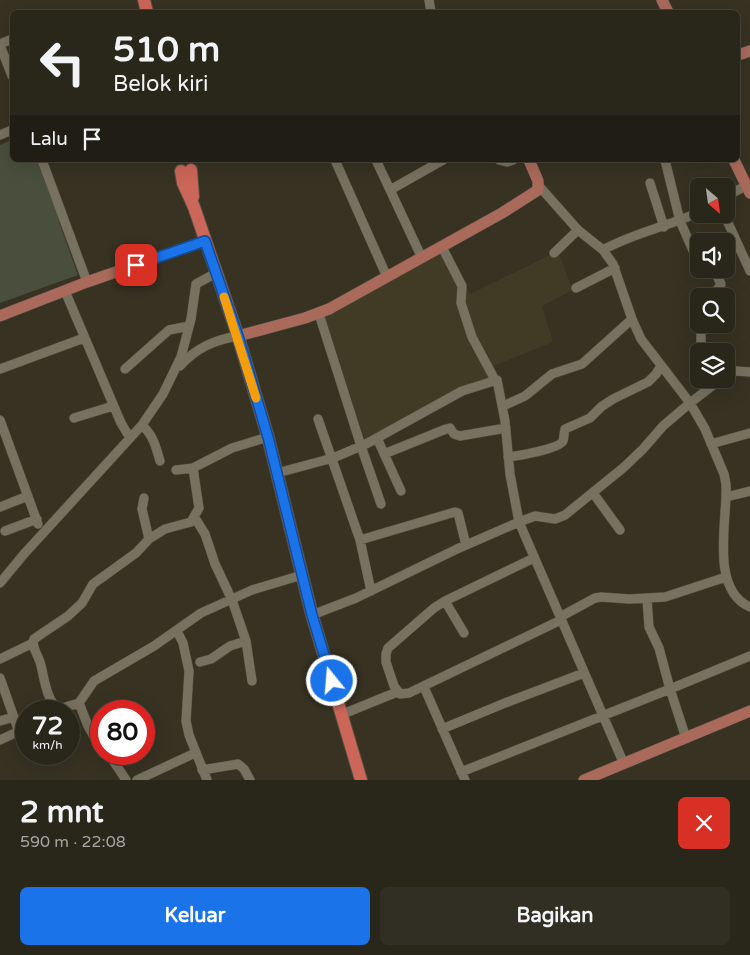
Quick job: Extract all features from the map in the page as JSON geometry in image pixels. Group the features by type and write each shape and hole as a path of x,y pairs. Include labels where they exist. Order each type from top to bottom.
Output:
{"highway":[{"path":"185,166 194,207 238,336 268,437 312,615 343,714 358,779"}],"main road":[{"path":"238,336 319,314 534,194 539,186 530,162"},
{"path":"735,162 748,190"},
{"path":"0,316 87,282 205,241"},
{"path":"584,780 750,711"}],"street":[{"path":"0,44 10,71"},
{"path":"43,162 87,282"},
{"path":"336,162 387,277"},
{"path":"377,162 422,258"},
{"path":"390,190 439,162"},
{"path":"665,162 680,221 690,244"},
{"path":"650,183 664,227"},
{"path":"539,186 578,230 603,250 615,268 632,319 641,339 690,403 711,444 724,474 726,497 724,541 726,576 734,595 749,609"},
{"path":"735,193 748,190"},
{"path":"603,250 629,238 690,216"},
{"path":"728,223 750,271"},
{"path":"554,253 578,230"},
{"path":"442,247 462,286 461,303 470,331 496,380 503,406 511,482 519,522 624,764"},
{"path":"576,288 615,268"},
{"path":"0,583 24,554 142,425 163,394 176,370 190,326 196,284 216,273"},
{"path":"65,291 113,406 130,438"},
{"path":"319,314 360,446 381,504"},
{"path":"503,406 525,396 552,374 582,364 632,319"},
{"path":"125,369 169,330 190,326"},
{"path":"176,370 186,359 205,345 221,338 238,336"},
{"path":"0,369 84,338"},
{"path":"508,457 559,445 563,440 565,429 590,418 601,407 648,382 661,366"},
{"path":"735,371 750,372"},
{"path":"277,473 332,458 377,438 462,392 496,380"},
{"path":"312,615 341,605 466,545 519,522 536,516 560,518 623,468 663,426 709,388"},
{"path":"74,418 113,406"},
{"path":"318,418 360,540 371,591"},
{"path":"0,420 37,521 5,531"},
{"path":"142,425 150,432 160,461"},
{"path":"384,454 450,428 454,434 460,436 506,428"},
{"path":"711,444 750,433"},
{"path":"176,470 193,468 232,448 268,437"},
{"path":"377,438 401,491"},
{"path":"0,659 32,644 34,639 68,616 82,603 93,584 136,553 149,539 165,530 191,522 199,508 193,468"},
{"path":"726,497 750,491"},
{"path":"593,493 620,530"},
{"path":"0,507 28,496"},
{"path":"144,498 142,509 149,539"},
{"path":"360,540 455,512 458,513 466,545"},
{"path":"194,518 205,534 215,564 232,600 246,641 252,681"},
{"path":"397,692 386,662 387,650 401,635 446,601 534,558"},
{"path":"80,702 94,681 177,631 202,613 252,590 302,575"},
{"path":"343,714 397,692 404,694 424,687 561,618 595,598 646,599 665,597 726,576"},
{"path":"646,599 649,627 657,642 686,738"},
{"path":"446,601 464,633"},
{"path":"177,631 187,655 189,682 186,721 195,753 207,780"},
{"path":"200,662 212,659 227,648 246,641"},
{"path":"32,644 51,700"},
{"path":"424,687 463,776 750,656"},
{"path":"442,729 584,673"},
{"path":"0,678 2,689 14,717 0,721"},
{"path":"80,706 90,730"},
{"path":"0,740 15,733"},
{"path":"137,780 195,753"},
{"path":"202,770 238,764 244,769 250,780"},
{"path":"116,765 126,780"}],"shaded area":[{"path":"447,249 470,294 558,251 573,290 542,306 553,342 494,366 497,377 366,444 324,315"}],"green space":[{"path":"10,141 10,162 39,162 47,186 65,219 59,222 78,275 0,303 0,145"}],"slow traffic":[{"path":"224,297 238,336 256,398"}],"route":[{"path":"136,265 205,241 238,336 268,437 312,615 332,681"}]}
